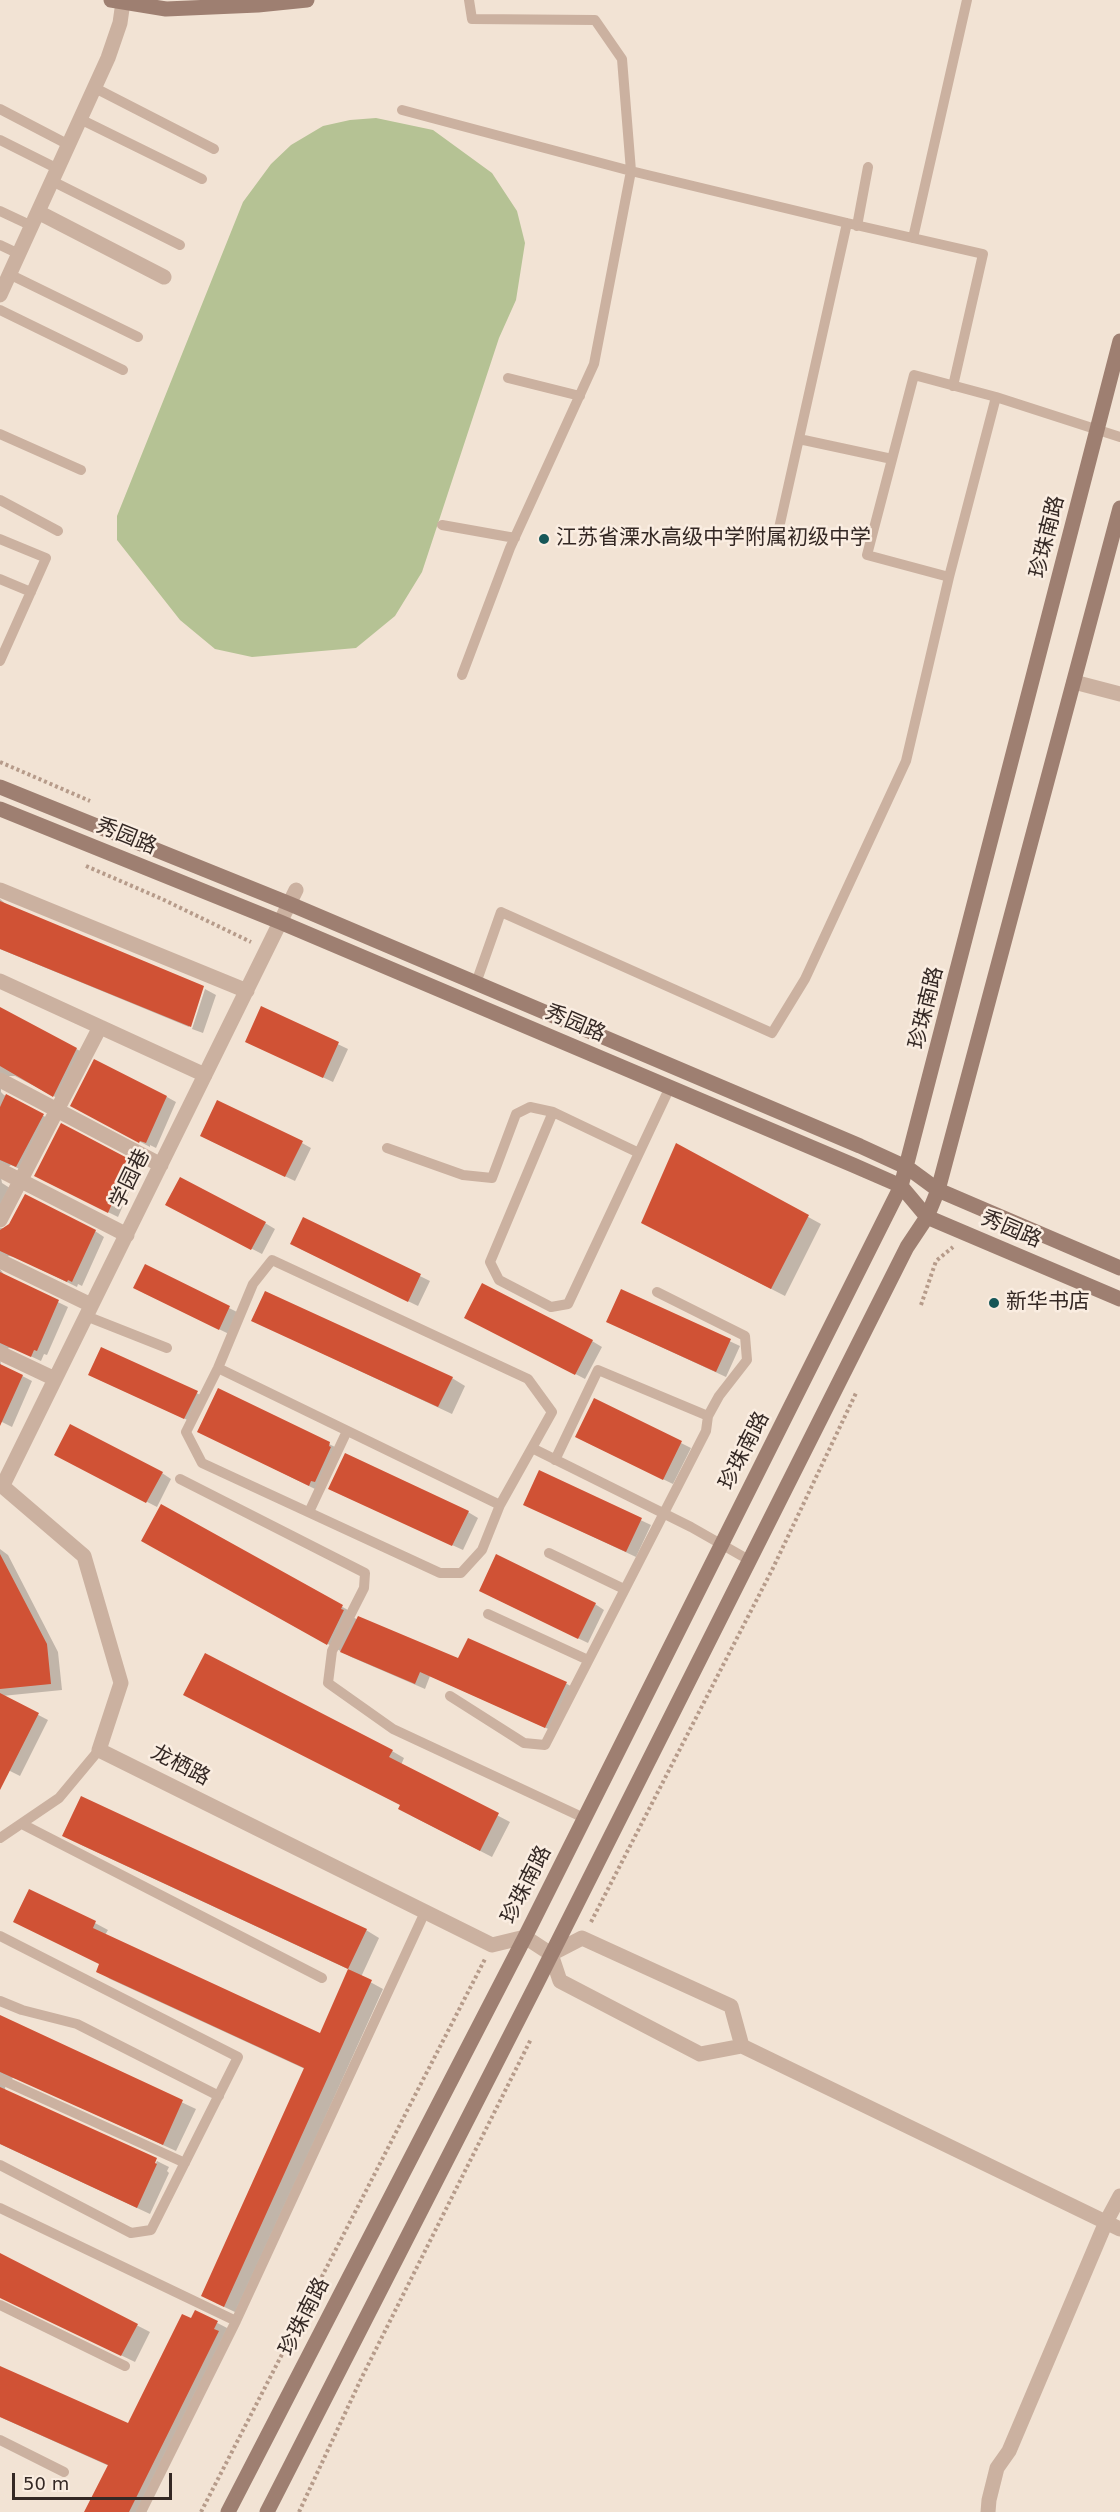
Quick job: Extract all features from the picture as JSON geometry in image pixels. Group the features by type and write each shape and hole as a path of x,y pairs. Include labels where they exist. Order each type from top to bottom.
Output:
{"main road":[{"path":"117,1 166,9 258,5 307,0"},
{"name":"珍珠南路","path":"228,2512 525,1937 901,1186 908,1168 1120,341"},
{"path":"272,2510 907,1247 927,1217 938,1190 1120,508"},
{"name":"秀园路","path":"0,787 293,897 476,983 908,1168 938,1190 1120,1268"},
{"name":"秀园路","path":"0,809 280,922 901,1186 927,1217 1120,1299"}],"street":[{"path":"0,295 111,49 120,23 117,1"},
{"path":"35,219 164,277"},
{"path":"1074,682 1120,694"},
{"path":"0,890 247,991"},
{"name":"学园巷","path":"1,1485 293,897"},
{"path":"0,981 205,1075"},
{"path":"0,1220 100,1027"},
{"path":"0,1080 161,1165"},
{"path":"0,1170 127,1235"},
{"path":"0,1261 89,1310"},
{"path":"0,1353 55,1379"},
{"path":"1,1485 84,1556 121,1683 99,1750"},
{"name":"龙栖路","path":"99,1750 492,1945"},
{"path":"492,1945 525,1937 551,1954 560,1981 700,2054 742,2046 1113,2225"},
{"path":"551,1954 582,1938 731,2007 742,2046"},
{"path":"988,2512 997,2468 1009,2451 1113,2225 1120,2196"}],"lane":[{"path":"462,675 515,538 594,364 631,171 622,59 595,21 472,19 469,0"},
{"path":"913,238 967,0"},
{"path":"95,88 214,149"},
{"path":"0,108 69,145"},
{"path":"402,110 631,171 983,254 953,386"},
{"path":"81,119 202,179"},
{"path":"0,140 55,175 180,244"},
{"path":"777,537 799,439 868,167"},
{"path":"0,211 35,219"},
{"path":"0,245 19,254"},
{"path":"9,274 138,337"},
{"path":"0,310 123,370"},
{"path":"949,577 867,555 914,375 996,397 1120,437"},
{"path":"508,378 580,396"},
{"path":"476,983 501,912 772,1032 805,979 906,761 949,577 996,397"},
{"path":"0,434 81,470"},
{"path":"799,439 892,459"},
{"path":"0,500 58,531"},
{"path":"442,525 515,538"},
{"path":"0,539 46,558 3,648 0,661"},
{"path":"0,579 31,592"},
{"path":"553,1112 490,1262 499,1280 551,1307 568,1304 670,1087"},
{"path":"387,1148 464,1175 492,1178 516,1114 530,1107 553,1112 639,1153"},
{"path":"272,1260 528,1379 552,1412 532,1448 500,1505 482,1550 461,1573 440,1574 202,1462 186,1432 218,1368 253,1284 272,1260"},
{"path":"450,1696 524,1743 545,1745 706,1431 708,1416 719,1396 747,1360 745,1336 657,1292"},
{"path":"89,1310 167,1348"},
{"path":"218,1368 500,1505"},
{"path":"555,1460 598,1370 708,1416"},
{"path":"309,1512 347,1431"},
{"path":"532,1448 662,1513 749,1560"},
{"path":"180,1479 365,1573 364,1588 332,1651 327,1683 393,1729 584,1818"},
{"path":"549,1553 624,1589"},
{"path":"488,1614 588,1660"},
{"path":"0,1838 59,1798 99,1750"},
{"path":"22,1824 322,1978"},
{"path":"141,2512 236,2321 425,1912"},
{"path":"0,1936 238,2057 152,2230 131,2233 0,2165"},
{"path":"0,2001 22,2010 77,2024 219,2096"},
{"path":"0,2079 185,2163"},
{"path":"0,2208 236,2321"},
{"path":"0,2305 125,2366"},
{"path":"0,2440 64,2472"}],"path":[{"path":"921,1305 936,1261 952,1247 961,1248"},
{"path":"582,1938 773,1568 861,1384"},
{"path":"201,2512 492,1945"},
{"path":"299,2512 361,2379 534,2033"}],"green space":[{"path":"376,118 433,130 492,173 517,211 525,243 516,300 499,338 422,572 395,616 356,648 252,657 215,649 180,620 117,540 117,516 243,202 271,164 291,145 323,126 350,120"}],"building":[{"path":"0,901 204,986 191,1027 0,949"},
{"path":"261,1006 339,1042 323,1078 245,1042"},
{"path":"0,1007 77,1048 53,1097 0,1066"},
{"path":"94,1059 167,1096 146,1143 140,1141 139,1143 70,1106"},
{"path":"6,1094 44,1114 16,1167 0,1160 0,1107"},
{"path":"217,1100 303,1141 285,1177 200,1136"},
{"path":"61,1123 131,1160 108,1213 34,1176"},
{"path":"676,1143 809,1215 771,1289 641,1223"},
{"path":"180,1177 266,1222 251,1250 165,1205"},
{"path":"25,1194 96,1230 72,1282 68,1280 67,1282 0,1251 0,1230 9,1224"},
{"path":"303,1217 421,1274 408,1302 290,1244"},
{"path":"145,1264 230,1306 219,1330 133,1288"},
{"path":"0,1272 59,1300 37,1351 34,1350 31,1357 0,1343"},
{"path":"482,1283 593,1340 575,1375 464,1318"},
{"path":"621,1289 731,1339 716,1372 606,1322"},
{"path":"265,1291 453,1377 438,1407 251,1321"},
{"path":"101,1347 198,1391 184,1419 88,1375"},
{"path":"0,1364 23,1375 0,1426"},
{"path":"218,1388 330,1442 331,1447 315,1482 311,1481 309,1486 197,1432"},
{"path":"594,1398 682,1441 663,1480 575,1437"},
{"path":"70,1424 163,1472 146,1503 54,1455"},
{"path":"345,1453 469,1511 452,1546 328,1489"},
{"path":"539,1470 642,1518 626,1552 523,1505"},
{"path":"161,1504 343,1605 341,1609 344,1610 327,1645 141,1541"},
{"path":"0,1554 47,1644 51,1684 0,1689"},
{"path":"496,1554 596,1603 578,1639 479,1591"},
{"path":"358,1616 458,1658 468,1638 567,1682 545,1728 420,1672 415,1684 340,1652"},
{"path":"205,1653 393,1750 389,1757 499,1813 480,1851 398,1809 400,1805 183,1695"},
{"path":"0,1693 39,1713 0,1790"},
{"path":"81,1796 367,1929 348,1969 62,1836"},
{"path":"29,1889 96,1921 93,1928 320,2033 348,1969 372,1980 224,2307 201,2296 304,2068 96,1972 99,1964 13,1922"},
{"path":"0,2015 183,2100 163,2145 0,2072"},
{"path":"0,2087 157,2158 155,2163 157,2164 137,2208 0,2144"},
{"path":"0,2253 138,2324 121,2356 0,2298"},
{"path":"195,2310 218,2321 214,2329 219,2331 129,2512 84,2512 108,2465 0,2417 0,2366 128,2423 182,2314 191,2318"}],"place":[{"name":"江苏省溧水高级中学附属初级中学","path":"544,539"},
{"name":"新华书店","path":"994,1303"}]}
